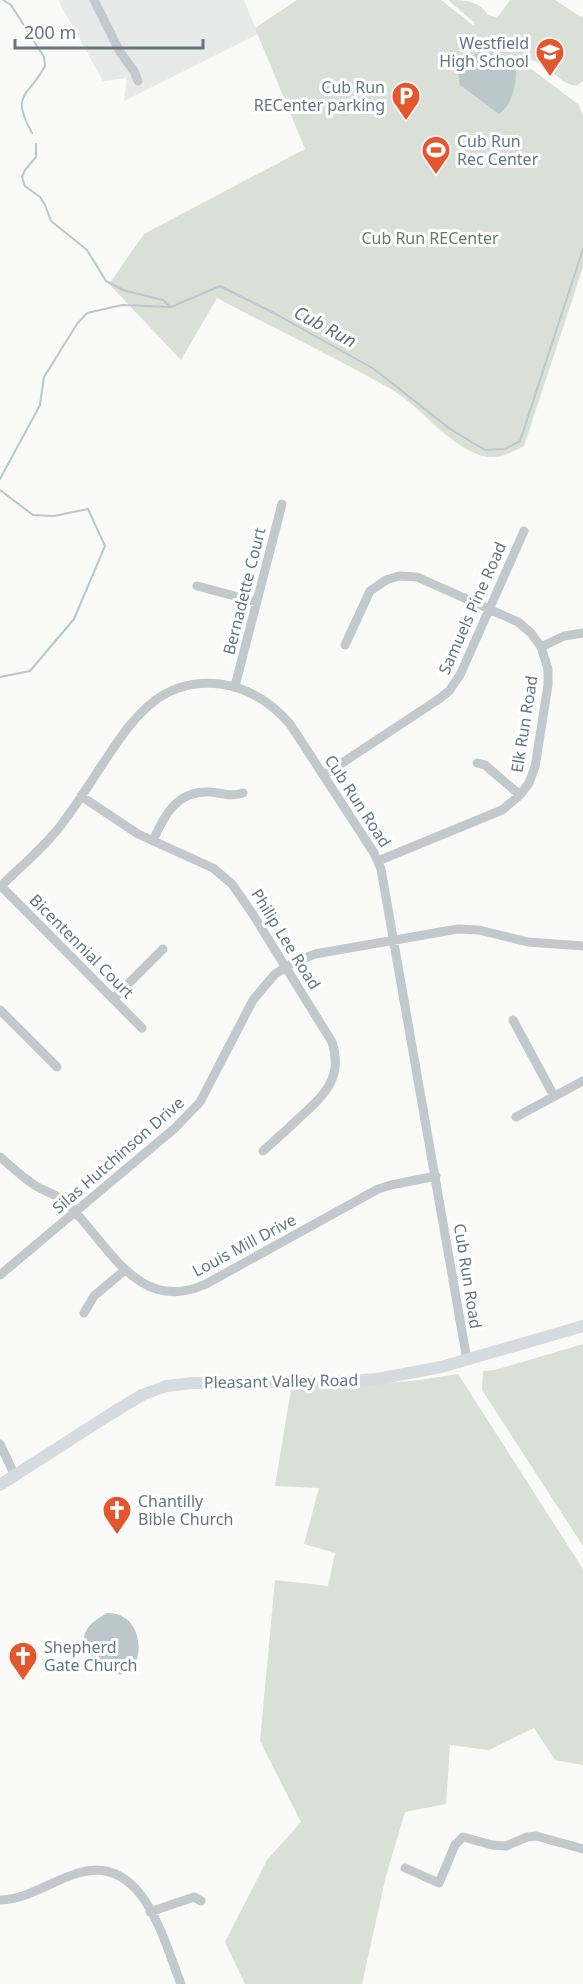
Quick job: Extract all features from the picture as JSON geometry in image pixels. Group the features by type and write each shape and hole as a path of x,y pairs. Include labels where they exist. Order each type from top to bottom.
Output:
{"main road":[{"name":"Pleasant Valley Road","path":"0,1485 125,1405 152,1390 166,1386 193,1383 358,1381 417,1372 467,1360 583,1326"}],"street":[{"path":"94,0 120,52 134,71 138,81"},
{"name":"Bernadette Court","path":"235,686 282,504"},
{"name":"Samuels Pine Road","path":"324,775 449,691 460,675 524,531"},
{"path":"345,645 367,595 378,584 390,578 404,576 417,577 523,626 542,647 564,636 583,633"},
{"path":"197,586 257,602"},
{"name":"Elk Run Road","path":"378,861 502,810 520,795 529,783 535,767 546,697 548,669 542,647"},
{"name":"Cub Run Road","path":"0,886 56,831 134,718 158,698 174,690 201,684 235,686 258,696 280,713 324,775 378,861 394,940 467,1360"},
{"path":"477,763 485,765 520,795"},
{"path":"153,841 165,815 182,798 197,792 232,796 243,793"},
{"name":"Philip Lee Road","path":"81,796 138,834 213,868 232,884 254,915 332,1042 336,1056 335,1071 325,1093 263,1151"},
{"name":"Bicentennial Court","path":"0,886 142,1028"},
{"name":"Silas Hutchinson Drive","path":"0,1275 175,1128 197,1106 253,1000 266,982 286,967 315,954 468,929 518,941 583,946"},
{"path":"113,999 163,949"},
{"path":"0,1010 57,1067"},
{"path":"513,1020 554,1096"},
{"path":"516,1117 583,1080"},
{"name":"Louis Mill Drive","path":"0,1157 35,1185 61,1198 75,1211 124,1270 139,1282 158,1291 183,1292 195,1289 378,1189 436,1176"},
{"path":"84,1313 91,1299 124,1270"},
{"path":"0,1444 15,1476"},
{"path":"405,1868 439,1883 455,1845 463,1837 492,1845 506,1846 527,1837 536,1836 583,1849"},
{"path":"0,1900 31,1894 78,1873 107,1871 124,1877 137,1889 150,1912 181,1984"},
{"path":"150,1912 194,1897 201,1900"}],"shaded area":[{"path":"58,0 244,0 258,34 124,101 127,78 103,81"},
{"path":"485,52 503,59 516,72 512,95 507,106 499,114 460,85 459,72 464,62 473,55"},
{"path":"107,1613 119,1615 135,1629 139,1650 137,1660 126,1673 111,1673 103,1669 85,1647 86,1631"}],"green space":[{"name":"Cub Run RECenter","path":"297,0 441,0 474,26 474,22 448,0 471,2 480,6 488,15 497,18 510,0 555,0 581,17 583,15 583,81 577,86 562,80 537,62 518,59 579,105 583,116 583,267 524,446 512,452 490,457 464,448 442,432 401,395 217,298 181,360 109,284 144,234 305,149 255,28"},
{"path":"583,1344 583,1546 482,1390 483,1371 495,1370"},
{"path":"458,1374 583,1569 583,1765 555,1760 534,1728 489,1750 450,1745 446,1804 405,1812 386,1876 362,1984 245,1984 225,1942 267,1860 301,1822 260,1741 275,1580 328,1586 335,1553 304,1544 319,1488 275,1486 291,1389 412,1381"}],"waterway":[{"path":"3,0 11,5 44,57 45,66 24,96 22,103 22,110 32,133"},
{"path":"36,144 36,157 22,177 25,186 40,197 51,221 87,250 106,281 123,290 163,300 171,307"},
{"name":"Cub Run","path":"0,479 40,405 44,377 77,324 87,313 122,305 171,307 220,286 274,313 374,369 450,429 485,450 505,449 520,441 583,249"},
{"name":"Cub Run","path":"0,490 33,515 54,516 88,509 105,546 74,619 30,671 0,677"}],"place":[{"name":"Westfield High School","path":"550,78"},
{"name":"Cub Run RECenter parking","path":"406,122"},
{"name":"Cub Run Rec Center","path":"436,176"},
{"name":"Chantilly Bible Church","path":"117,1536"},
{"name":"Shepherd Gate Church","path":"23,1682"}]}
